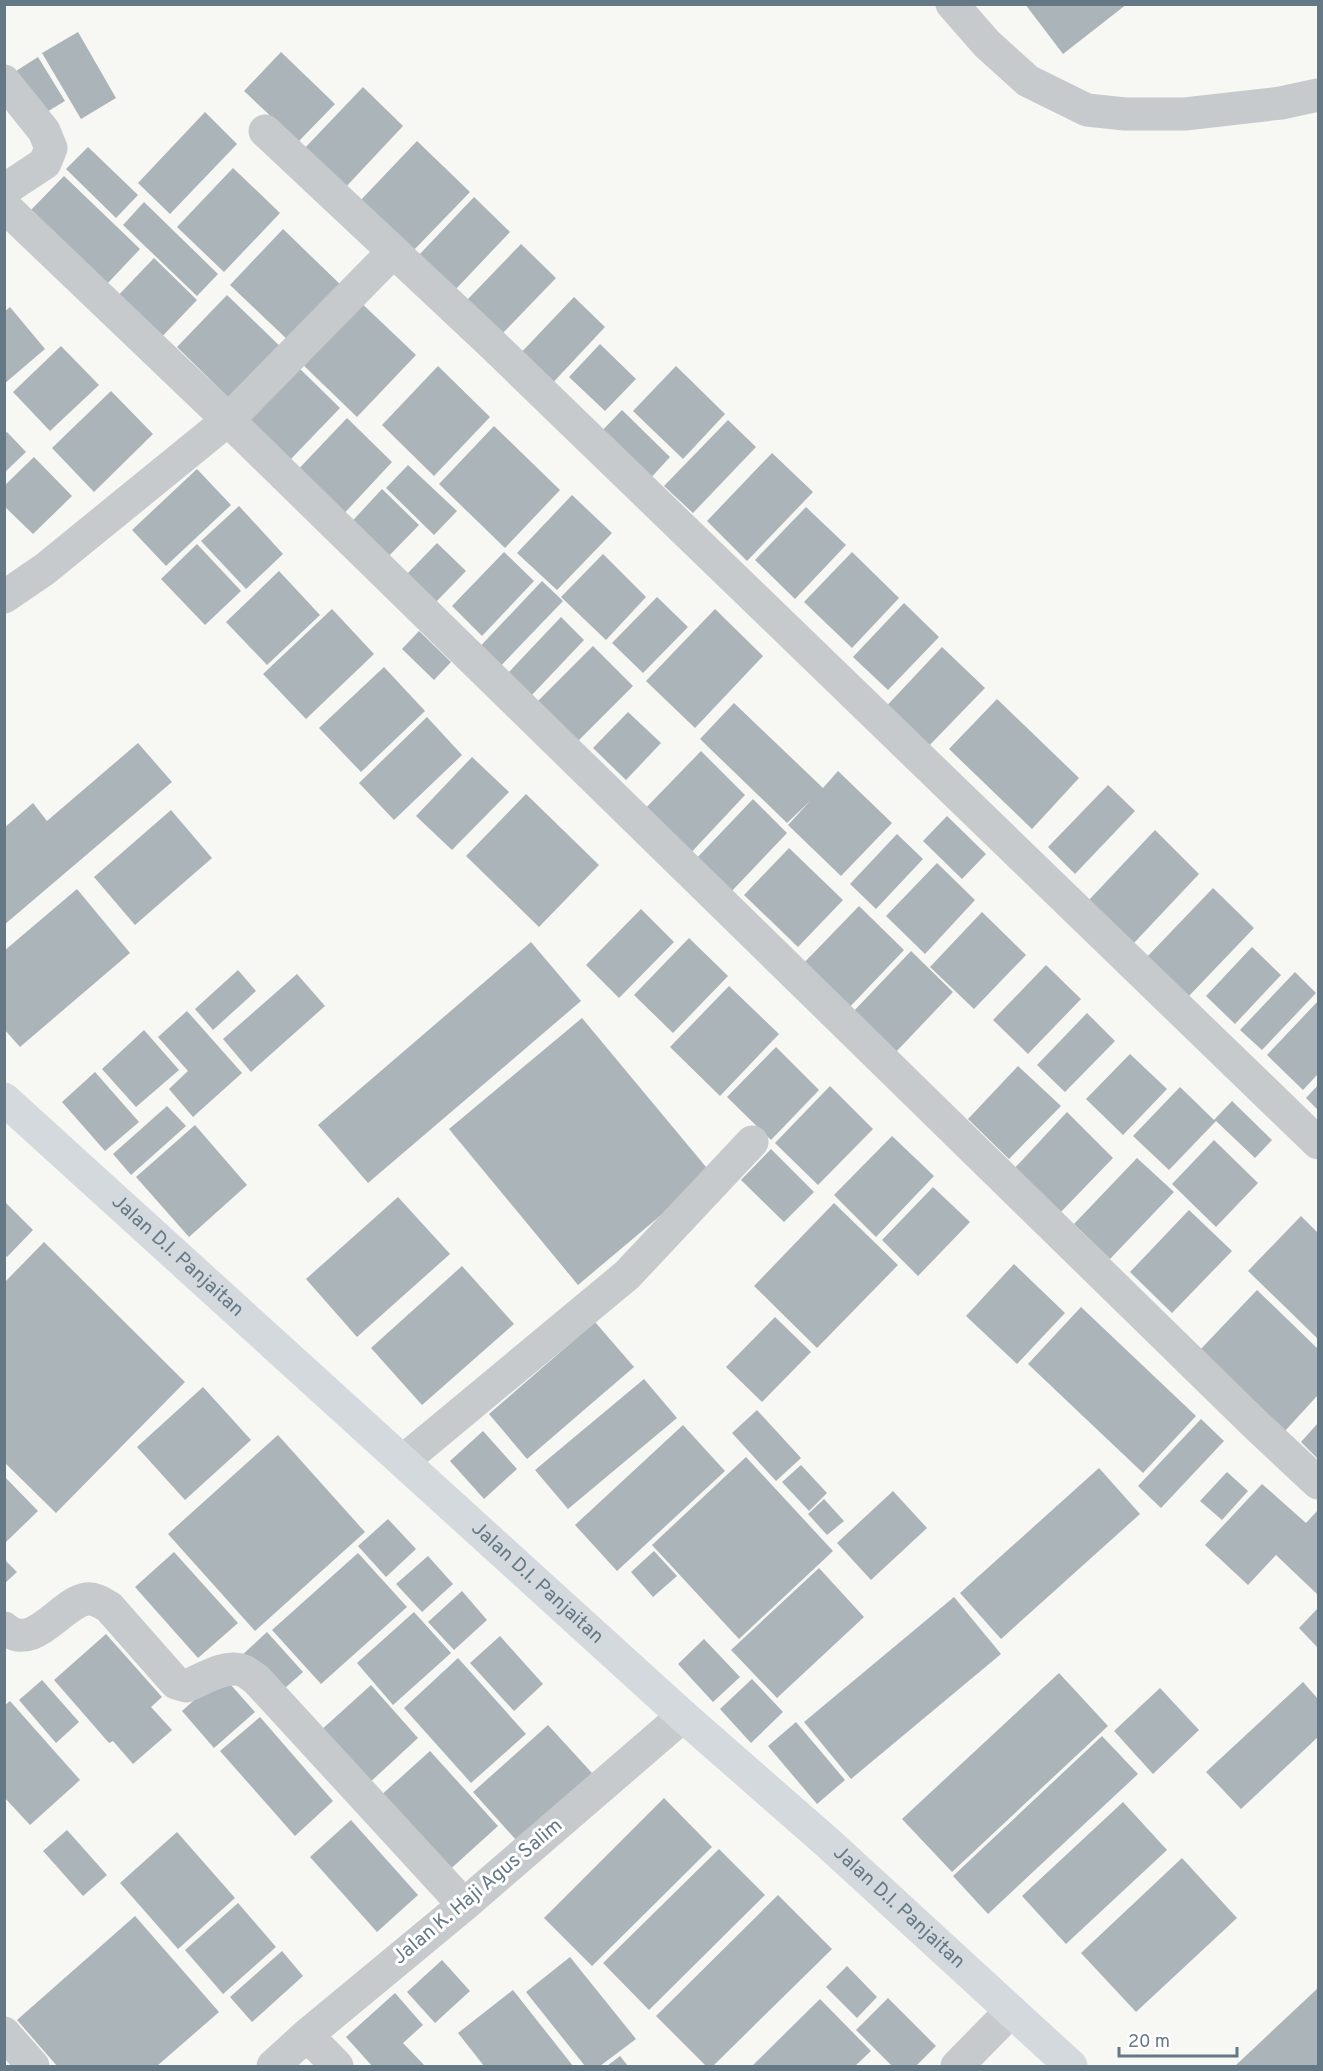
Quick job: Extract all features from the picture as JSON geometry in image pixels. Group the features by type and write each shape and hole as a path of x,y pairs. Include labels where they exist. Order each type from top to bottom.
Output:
{"highway":[{"name":"Jalan D.I. Panjaitan","path":"4,1099 683,1716 828,1843 1071,2067"}],"street":[{"path":"952,4 987,44 1028,81 1088,110 1125,114 1185,114 1281,103 1318,95"},
{"path":"4,81 44,130 51,148 45,163 4,190"},
{"path":"265,131 491,343 1318,1143"},
{"path":"4,206 228,420 1318,1483"},
{"path":"4,597 45,569 228,420 393,252"},
{"path":"403,1461 627,1275 752,1142"},
{"path":"4,1628 12,1634 25,1636 79,1602 88,1599 99,1600 109,1607 176,1683 191,1684 227,1670 240,1669 247,1672 257,1680 464,1905"},
{"name":"Jalan K. Haji Agus Salim","path":"273,2067 683,1716"},
{"path":"957,2067 1011,2011"},
{"path":"4,2033 33,2067"},
{"path":"307,2036 337,2067"}],"building":[{"path":"1025,4 1127,4 1063,54"},
{"path":"78,32 116,98 81,119 42,53"},
{"path":"281,52 335,104 298,142 244,91"},
{"path":"38,57 65,101 40,116 13,73"},
{"path":"363,87 403,126 343,190 302,151"},
{"path":"205,112 237,144 170,214 138,183"},
{"path":"417,141 470,192 412,252 359,202"},
{"path":"88,147 138,195 116,218 66,169"},
{"path":"233,168 280,213 224,272 177,227"},
{"path":"64,176 140,249 107,284 30,211"},
{"path":"474,197 510,232 454,291 418,256"},
{"path":"144,202 218,274 197,296 123,225"},
{"path":"283,229 345,289 292,344 230,285"},
{"path":"521,244 556,278 501,335 466,301"},
{"path":"154,258 197,300 155,344 112,302"},
{"path":"227,295 288,354 238,407 177,347"},
{"path":"355,297 416,355 357,417 297,359"},
{"path":"574,297 605,327 547,389 516,358"},
{"path":"10,307 45,349 4,384 4,312"},
{"path":"600,344 636,379 605,411 569,377"},
{"path":"61,346 99,385 50,431 13,392"},
{"path":"296,365 340,408 290,460 246,418"},
{"path":"438,366 490,417 434,476 382,425"},
{"path":"676,366 725,414 683,459 633,411"},
{"path":"111,391 153,434 94,492 52,448"},
{"path":"622,410 670,457 646,483 597,436"},
{"path":"347,418 392,462 338,520 292,476"},
{"path":"728,420 756,447 693,513 664,486"},
{"path":"494,426 560,490 505,548 439,484"},
{"path":"7,432 26,452 4,473 4,435"},
{"path":"772,453 813,492 747,561 707,521"},
{"path":"34,457 72,496 33,534 4,506 4,486"},
{"path":"408,465 457,511 434,535 386,488"},
{"path":"197,469 231,505 166,566 132,530"},
{"path":"382,489 419,525 381,564 345,529"},
{"path":"572,495 612,533 557,590 517,553"},
{"path":"239,506 283,554 246,589 201,541"},
{"path":"806,507 846,545 795,599 755,560"},
{"path":"437,543 466,571 434,604 405,576"},
{"path":"197,544 241,591 205,625 161,579"},
{"path":"504,552 534,581 482,636 452,606"},
{"path":"852,552 899,598 852,648 804,602"},
{"path":"603,554 646,597 606,640 561,597"},
{"path":"279,571 320,615 267,665 226,622"},
{"path":"542,581 563,601 492,675 472,655"},
{"path":"657,597 688,627 643,673 612,643"},
{"path":"904,603 939,637 888,690 853,657"},
{"path":"332,609 374,654 306,719 263,674"},
{"path":"715,609 763,656 695,728 646,681"},
{"path":"561,617 584,640 530,697 507,674"},
{"path":"419,631 451,662 434,680 402,649"},
{"path":"593,646 633,686 573,746 533,706"},
{"path":"942,647 985,688 922,753 880,713"},
{"path":"384,667 425,711 361,772 319,728"},
{"path":"997,699 1079,778 1032,829 949,749"},
{"path":"734,703 823,788 838,771 892,823 841,876 788,825 810,801 787,823 700,739"},
{"path":"628,712 661,743 626,780 593,748"},
{"path":"427,717 462,755 394,820 359,783"},
{"path":"138,743 172,782 4,925 4,828 33,803 47,821"},
{"path":"701,751 745,795 686,858 640,814"},
{"path":"472,757 509,792 452,850 416,816"},
{"path":"1108,785 1135,811 1075,874 1048,847"},
{"path":"526,794 599,865 539,927 466,856"},
{"path":"753,799 787,833 729,894 694,861"},
{"path":"171,810 212,858 135,925 94,877"},
{"path":"947,816 986,854 962,879 923,841"},
{"path":"1155,830 1199,874 1134,943 1089,900"},
{"path":"897,834 923,859 876,909 850,884"},
{"path":"789,848 843,900 798,947 744,895"},
{"path":"937,863 975,900 925,954 886,916"},
{"path":"1213,888 1254,928 1187,998 1146,958"},
{"path":"77,889 130,953 20,1047 4,1029 4,951"},
{"path":"859,906 904,950 845,1012 799,968"},
{"path":"641,909 674,942 619,998 586,965"},
{"path":"982,912 1026,955 974,1009 930,967"},
{"path":"689,938 728,976 673,1033 634,995"},
{"path":"531,942 581,1001 368,1183 318,1125"},
{"path":"1252,947 1281,975 1235,1024 1206,996"},
{"path":"911,951 953,992 894,1054 852,1013"},
{"path":"1046,965 1081,999 1028,1054 993,1020"},
{"path":"238,970 256,991 213,1030 195,1009"},
{"path":"1295,972 1316,993 1262,1050 1240,1030"},
{"path":"297,974 325,1006 251,1072 223,1039"},
{"path":"729,986 779,1034 720,1096 670,1047"},
{"path":"1318,1001 1318,1074 1303,1090 1267,1055"},
{"path":"187,1011 242,1073 193,1117 169,1089 188,1071 158,1037"},
{"path":"1087,1013 1115,1041 1065,1092 1037,1065"},
{"path":"582,1018 711,1173 578,1285 449,1129"},
{"path":"144,1030 179,1070 136,1107 102,1069"},
{"path":"776,1047 819,1090 771,1140 727,1097"},
{"path":"1130,1054 1167,1089 1123,1135 1086,1099"},
{"path":"1018,1066 1061,1106 1009,1159 968,1119"},
{"path":"95,1072 139,1122 105,1151 62,1102"},
{"path":"1318,1085 1318,1110 1306,1098"},
{"path":"830,1086 873,1129 818,1185 775,1143"},
{"path":"1180,1087 1214,1120 1232,1101 1272,1140 1255,1158 1216,1121 1169,1170 1133,1136"},
{"path":"167,1106 186,1126 131,1175 113,1154"},
{"path":"1067,1112 1113,1158 1058,1215 1012,1171"},
{"path":"195,1125 247,1185 189,1237 136,1177"},
{"path":"892,1136 934,1176 876,1237 834,1195"},
{"path":"1214,1140 1258,1183 1216,1227 1172,1184"},
{"path":"771,1149 814,1192 784,1222 741,1180"},
{"path":"1137,1158 1174,1192 1110,1259 1074,1224"},
{"path":"933,1187 970,1222 918,1276 882,1240"},
{"path":"398,1197 450,1254 357,1337 306,1279"},
{"path":"4,1201 33,1230 7,1257 4,1255"},
{"path":"834,1203 898,1265 817,1348 754,1286"},
{"path":"1189,1210 1232,1251 1172,1313 1130,1272"},
{"path":"1301,1216 1318,1233 1318,1339 1248,1271"},
{"path":"44,1242 185,1382 56,1513 4,1462 4,1283"},
{"path":"1014,1264 1065,1313 1017,1364 966,1316"},
{"path":"462,1266 514,1324 422,1405 371,1348"},
{"path":"1257,1290 1318,1349 1318,1395 1284,1432 1199,1351"},
{"path":"1081,1307 1196,1416 1143,1473 1028,1364"},
{"path":"775,1317 811,1352 762,1402 726,1367"},
{"path":"595,1322 634,1367 527,1459 489,1414"},
{"path":"644,1379 677,1418 568,1509 535,1470"},
{"path":"203,1387 251,1440 185,1500 137,1447"},
{"path":"757,1410 801,1458 776,1481 732,1433"},
{"path":"1201,1419 1224,1441 1161,1508 1138,1486"},
{"path":"1318,1423 1318,1459 1301,1442"},
{"path":"683,1425 725,1471 617,1571 575,1525"},
{"path":"483,1431 517,1469 484,1499 450,1461"},
{"path":"278,1435 365,1532 255,1631 168,1534"},
{"path":"746,1457 833,1551 739,1639 652,1545"},
{"path":"801,1465 827,1493 809,1511 782,1482"},
{"path":"1099,1468 1140,1514 1001,1639 960,1593"},
{"path":"1227,1472 1248,1491 1222,1520 1200,1501"},
{"path":"4,1476 38,1511 6,1542 4,1541"},
{"path":"1262,1484 1306,1523 1318,1510 1317,1594 1276,1555 1248,1585 1205,1545"},
{"path":"893,1491 927,1528 871,1580 837,1543"},
{"path":"824,1499 844,1521 827,1535 808,1514"},
{"path":"388,1519 416,1549 386,1577 358,1546"},
{"path":"654,1551 677,1576 653,1597 631,1572"},
{"path":"174,1552 238,1623 198,1658 135,1587"},
{"path":"358,1553 407,1607 321,1684 272,1630"},
{"path":"428,1556 453,1584 422,1612 396,1584"},
{"path":"4,1559 17,1572 4,1584"},
{"path":"819,1568 864,1617 777,1698 731,1650"},
{"path":"462,1591 487,1620 454,1650 428,1622"},
{"path":"954,1597 1001,1654 851,1779 804,1722"},
{"path":"1318,1608 1318,1648 1299,1628"},
{"path":"414,1612 451,1653 393,1705 357,1663"},
{"path":"267,1632 303,1672 276,1696 240,1657"},
{"path":"106,1634 162,1697 151,1707 172,1730 133,1764 113,1741 109,1743 54,1680"},
{"path":"500,1636 543,1684 514,1711 470,1663"},
{"path":"704,1639 740,1677 713,1702 678,1664"},
{"path":"458,1658 526,1734 471,1783 404,1708"},
{"path":"1059,1673 1108,1726 952,1872 902,1819"},
{"path":"222,1675 255,1712 214,1748 182,1711"},
{"path":"752,1679 783,1712 751,1743 720,1709"},
{"path":"42,1680 79,1722 56,1743 19,1700"},
{"path":"1303,1682 1318,1699 1318,1737 1241,1809 1206,1772"},
{"path":"371,1685 418,1738 367,1785 319,1732"},
{"path":"1160,1688 1199,1730 1153,1774 1114,1731"},
{"path":"10,1701 80,1780 30,1825 4,1797 4,1706"},
{"path":"260,1717 333,1801 295,1836 220,1751"},
{"path":"796,1722 845,1780 817,1804 768,1746"},
{"path":"548,1725 592,1773 517,1841 473,1792"},
{"path":"1102,1736 1138,1774 988,1914 953,1876"},
{"path":"430,1751 498,1826 445,1874 378,1798"},
{"path":"664,1798 712,1847 592,1966 544,1918"},
{"path":"1123,1802 1167,1850 1066,1944 1022,1896"},
{"path":"351,1820 418,1895 377,1932 310,1857"},
{"path":"67,1830 107,1875 83,1896 43,1851"},
{"path":"177,1832 235,1898 178,1949 120,1883"},
{"path":"719,1849 765,1895 649,2010 603,1963"},
{"path":"1182,1858 1237,1918 1136,2012 1081,1953"},
{"path":"778,1895 832,1949 713,2066 706,2066 656,2016"},
{"path":"238,1903 276,1947 223,1994 185,1950"},
{"path":"135,1916 219,2012 157,2066 57,2066 17,2020"},
{"path":"282,1951 303,1976 252,2022 230,1997"},
{"path":"570,1957 636,2039 600,2066 585,2066 526,1992"},
{"path":"442,1960 470,1991 435,2023 407,1992"},
{"path":"847,1966 877,1997 857,2018 826,1987"},
{"path":"1318,1988 1318,2066 1235,2066"},
{"path":"513,1990 573,2066 484,2066 458,2033"},
{"path":"395,1993 423,2025 403,2043 425,2066 372,2066 346,2037"},
{"path":"888,1998 936,2046 916,2066 892,2066 856,2030"},
{"path":"820,1999 871,2051 855,2066 752,2066"},
{"path":"620,2056 628,2066 607,2066"}]}
